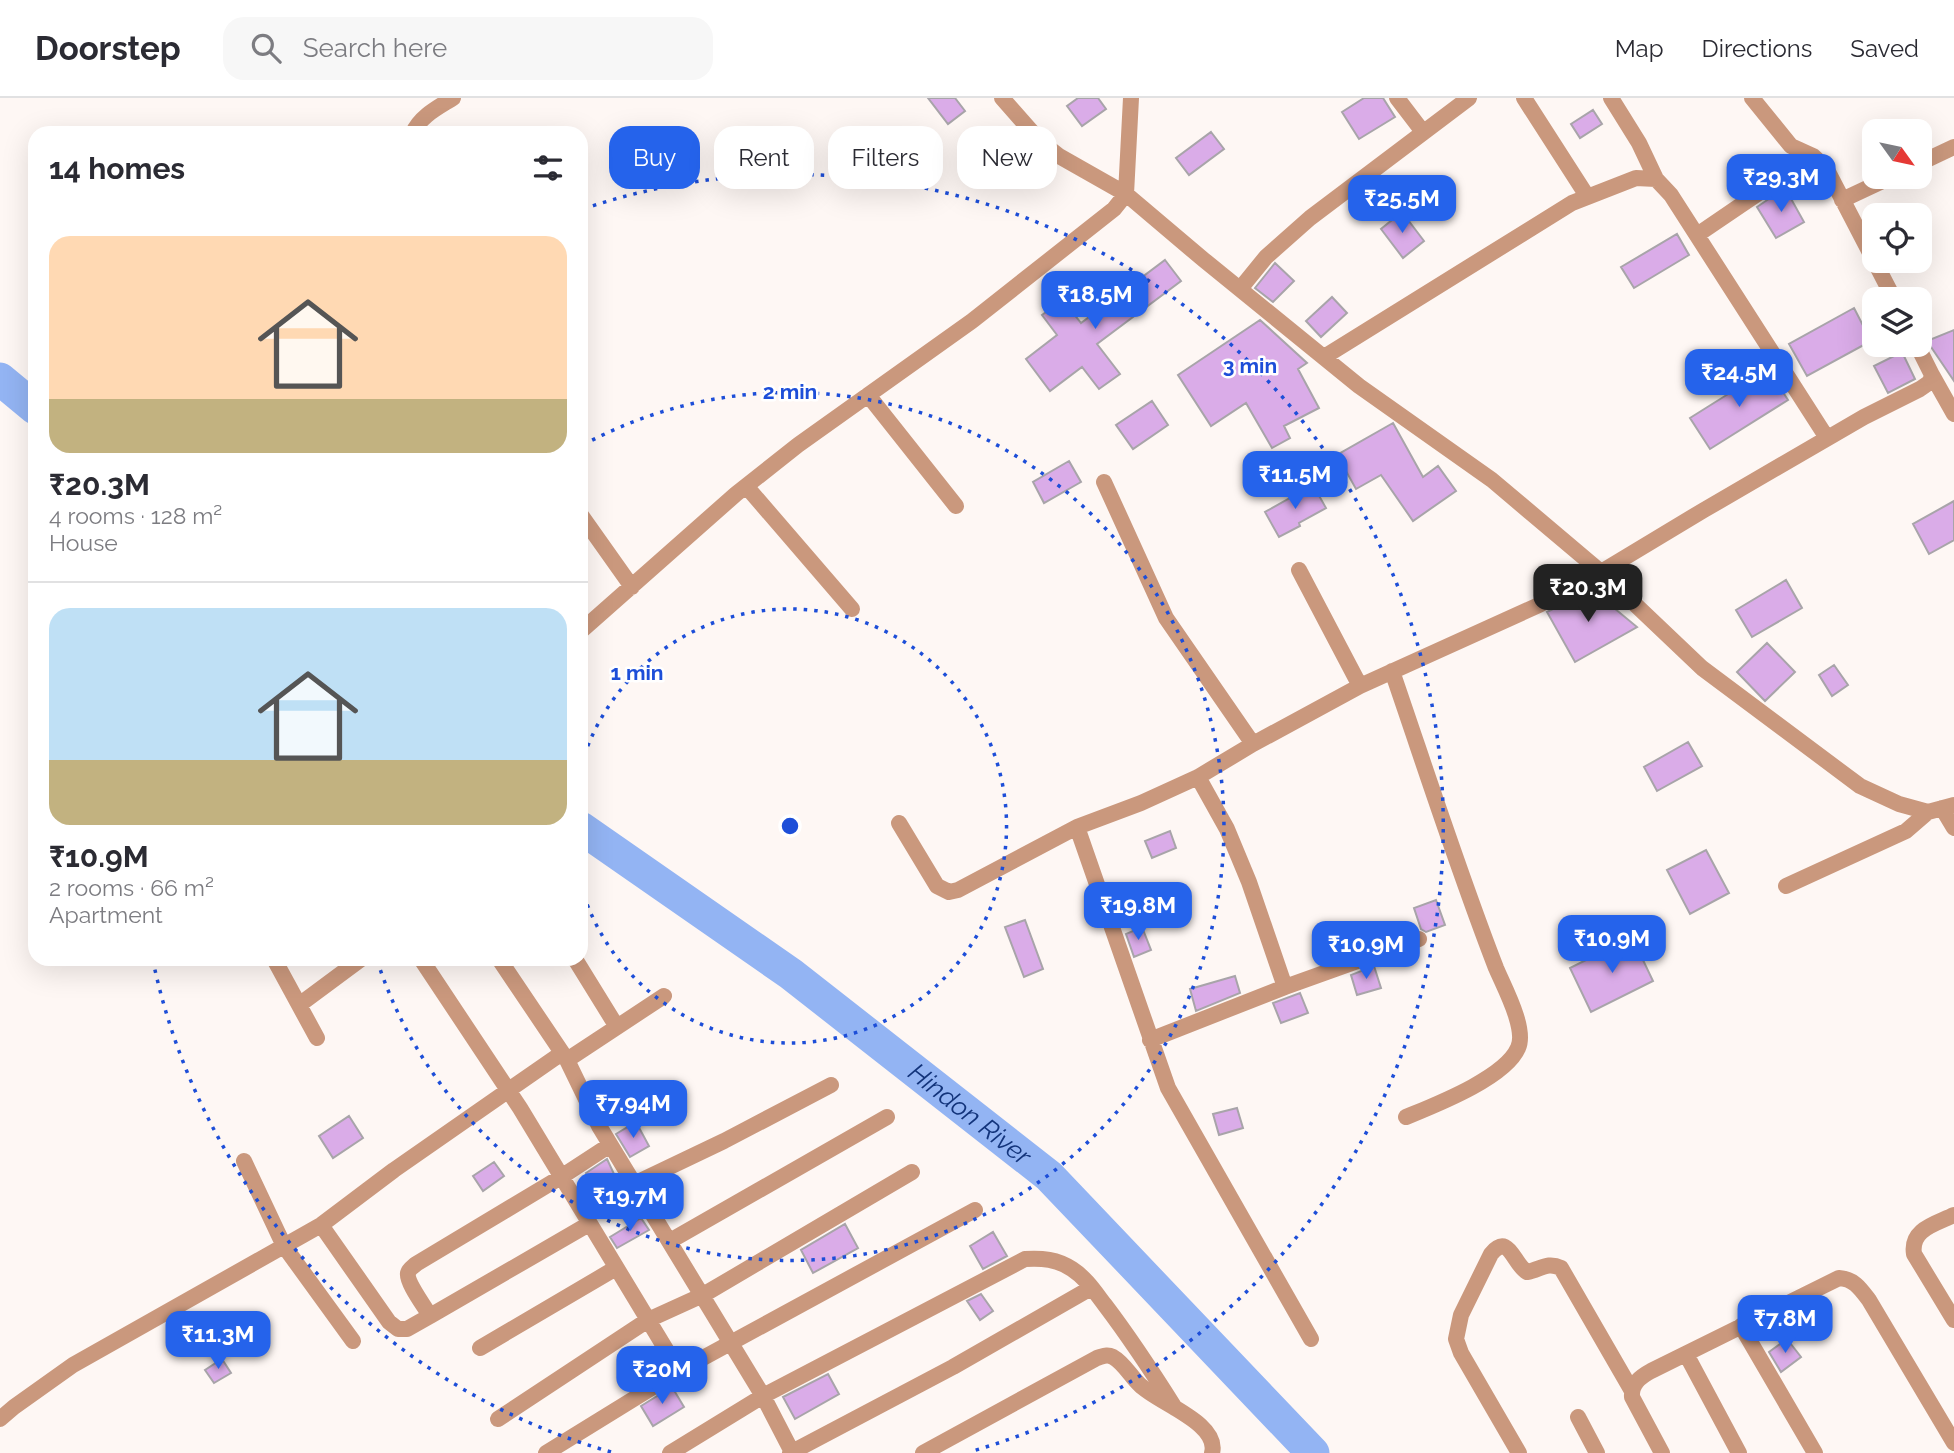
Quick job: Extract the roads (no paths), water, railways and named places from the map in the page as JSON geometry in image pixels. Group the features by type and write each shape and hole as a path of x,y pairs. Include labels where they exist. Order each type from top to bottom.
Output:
{"street":[{"path":"417,126 426,116 453,98"},
{"path":"1002,98 1040,141 1059,156 1126,194 1359,386 1492,480 1601,572 1702,668 1860,786 1899,804 1941,808"},
{"path":"588,625 746,485 972,321 1114,209 1126,194 1131,98"},
{"path":"1397,98 1423,132"},
{"path":"1240,289 1266,257 1310,218 1469,98"},
{"path":"1524,98 1587,196"},
{"path":"1611,98 1639,143 1656,179 1671,195 1827,438"},
{"path":"1752,98 1791,146 1813,156 1826,168 1888,287"},
{"path":"1932,157 1954,147"},
{"path":"1697,235 1813,156"},
{"path":"1324,357 1572,203 1636,178 1656,179"},
{"path":"1842,200 1865,189"},
{"path":"1923,357 1954,414"},
{"path":"899,823 937,886 949,892 958,890 1077,827 1141,803 1198,777 1253,744 1392,671 1539,605 1601,572 1864,417 1920,389 1930,382 1932,375"},
{"path":"868,396 956,506"},
{"path":"1104,482 1166,618 1253,744"},
{"path":"746,485 852,610"},
{"path":"588,525 632,587"},
{"path":"1299,570 1360,687"},
{"path":"1392,671 1494,964 1518,1024 1521,1039 1517,1051 1485,1079 1406,1117"},
{"path":"1198,777 1227,829 1249,882 1285,987"},
{"path":"1941,808 1954,828"},
{"path":"1786,886 1906,831 1941,808"},
{"path":"1077,827 1168,1088 1311,1339"},
{"path":"1150,1040 1285,987 1419,940"},
{"path":"278,966 317,1038"},
{"path":"299,1006 352,966"},
{"path":"426,966 508,1091 679,1371"},
{"path":"504,966 564,1057 610,1145 763,1396 791,1453 953,1367 1091,1288"},
{"path":"579,966 617,1027"},
{"path":"0,1419 73,1365 321,1225 394,1170 508,1091 664,996"},
{"path":"634,1184 831,1085"},
{"path":"670,1241 887,1117"},
{"path":"430,1316 410,1282 410,1269 610,1145"},
{"path":"244,1161 284,1246 354,1341"},
{"path":"498,1419 648,1321 702,1295 912,1172"},
{"path":"546,1453 679,1371 975,1210"},
{"path":"1954,1215 1922,1230 1917,1235 1913,1248 1914,1254 1954,1320"},
{"path":"321,1225 389,1322 398,1329 407,1329 589,1224"},
{"path":"1518,1453 1461,1353 1456,1339 1461,1315 1491,1254 1496,1247 1503,1246 1510,1249 1517,1264 1527,1272 1543,1265 1553,1264 1561,1268 1632,1391 1634,1404 1662,1453"},
{"path":"670,1453 763,1396 1025,1259 1057,1261 1072,1269 1091,1288 1136,1345 1175,1408"},
{"path":"480,1348 616,1268"},
{"path":"1632,1391 1639,1378 1839,1278 1858,1285 1869,1300 1954,1443"},
{"path":"1741,1326 1815,1453"},
{"path":"1686,1353 1739,1453"},
{"path":"923,1453 1107,1355 1116,1359 1149,1393 1205,1429 1212,1438 1212,1453"},
{"path":"1578,1417 1597,1453"}],"waterway":[{"name":"Hindon River","path":"0,379 28,402"},
{"name":"Hindon River","path":"588,833 791,974 1049,1176 1313,1453"}]}
